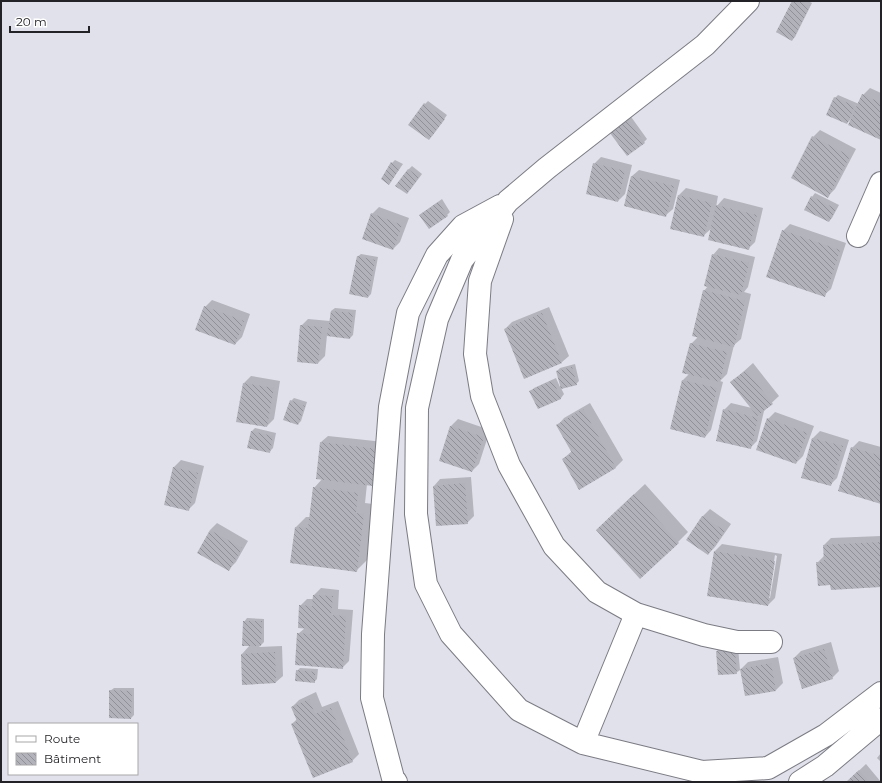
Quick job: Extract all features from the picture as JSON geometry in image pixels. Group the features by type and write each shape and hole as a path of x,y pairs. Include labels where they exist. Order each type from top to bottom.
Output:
{"street":[{"path":"396,782 393,778 372,698 373,642 390,407 408,313 437,254 463,226 508,201 547,168 705,45 748,1"},
{"path":"858,236 881,183"},
{"path":"508,201 480,281 475,354 482,396 509,465 554,546 597,592 636,614 704,635 737,642 771,642"},
{"path":"508,201 462,260 437,319 417,408 416,514 426,584 451,634 519,710 583,743 702,772 768,768 826,735 881,694"},
{"path":"583,743 636,614"},
{"path":"800,782 825,766 881,719"}],"building":[{"path":"792,1 799,1 810,6 792,41 776,32"},
{"path":"862,94 881,103 881,140 848,125"},
{"path":"834,97 855,106 847,124 826,115"},
{"path":"424,103 445,119 429,140 408,125"},
{"path":"625,116 645,143 627,156 607,129"},
{"path":"812,136 850,156 828,198 791,178"},
{"path":"391,162 400,168 389,185 381,179"},
{"path":"593,163 625,171 618,202 586,194"},
{"path":"408,169 419,177 407,194 395,186"},
{"path":"631,176 674,186 666,217 624,206"},
{"path":"678,195 712,203 704,237 670,229"},
{"path":"811,196 836,209 829,222 804,210"},
{"path":"438,202 448,216 429,229 419,215"},
{"path":"716,205 757,215 749,250 708,240"},
{"path":"371,213 402,225 393,250 362,239"},
{"path":"782,230 840,250 825,297 766,277"},
{"path":"712,254 749,263 741,295 704,286"},
{"path":"357,256 375,260 368,298 349,294"},
{"path":"703,290 745,301 734,347 692,336"},
{"path":"204,306 244,321 235,345 195,330"},
{"path":"331,311 353,313 350,339 327,336"},
{"path":"542,313 562,363 524,379 504,329"},
{"path":"300,325 322,327 318,364 297,362"},
{"path":"690,343 727,352 720,382 682,373"},
{"path":"572,367 577,385 561,389 556,371"},
{"path":"746,370 773,404 757,416 730,382"},
{"path":"553,380 561,399 538,409 529,391"},
{"path":"682,380 717,388 705,438 670,429"},
{"path":"243,383 274,388 267,427 236,422"},
{"path":"290,400 305,406 298,425 283,420"},
{"path":"583,409 616,468 579,490 562,459 572,453 556,425"},
{"path":"723,409 758,418 751,449 716,441"},
{"path":"767,418 807,433 796,464 756,450"},
{"path":"450,426 484,437 472,472 439,461"},
{"path":"251,431 273,436 270,453 247,448"},
{"path":"812,438 843,446 831,486 801,478"},
{"path":"320,442 378,449 373,486 316,479"},
{"path":"851,447 881,456 881,504 838,491"},
{"path":"173,467 198,473 189,511 164,505"},
{"path":"465,483 468,524 436,526 433,486"},
{"path":"313,487 358,493 356,513 364,514 357,572 290,563 295,527 308,528"},
{"path":"634,494 679,543 640,579 596,530"},
{"path":"702,516 725,531 708,555 686,540"},
{"path":"210,530 242,548 229,571 197,553"},
{"path":"881,542 881,587 831,590 830,585 818,586 816,562 824,562 823,545"},
{"path":"714,551 775,561 768,606 707,596"},
{"path":"313,595 333,596 331,615 346,616 343,669 295,665 297,633 310,634 310,629 298,628 299,605 312,606"},
{"path":"243,621 262,621 261,646 242,646"},
{"path":"824,649 833,679 802,689 793,658"},
{"path":"735,650 737,674 718,675 716,651"},
{"path":"275,652 276,683 242,685 241,654"},
{"path":"771,663 776,691 745,696 740,669"},
{"path":"296,670 315,672 315,683 295,681"},
{"path":"109,690 132,691 131,719 109,718"},
{"path":"309,699 315,714 331,708 353,762 313,778 291,724 297,721 291,707"},
{"path":"859,770 870,782 846,782"}]}
